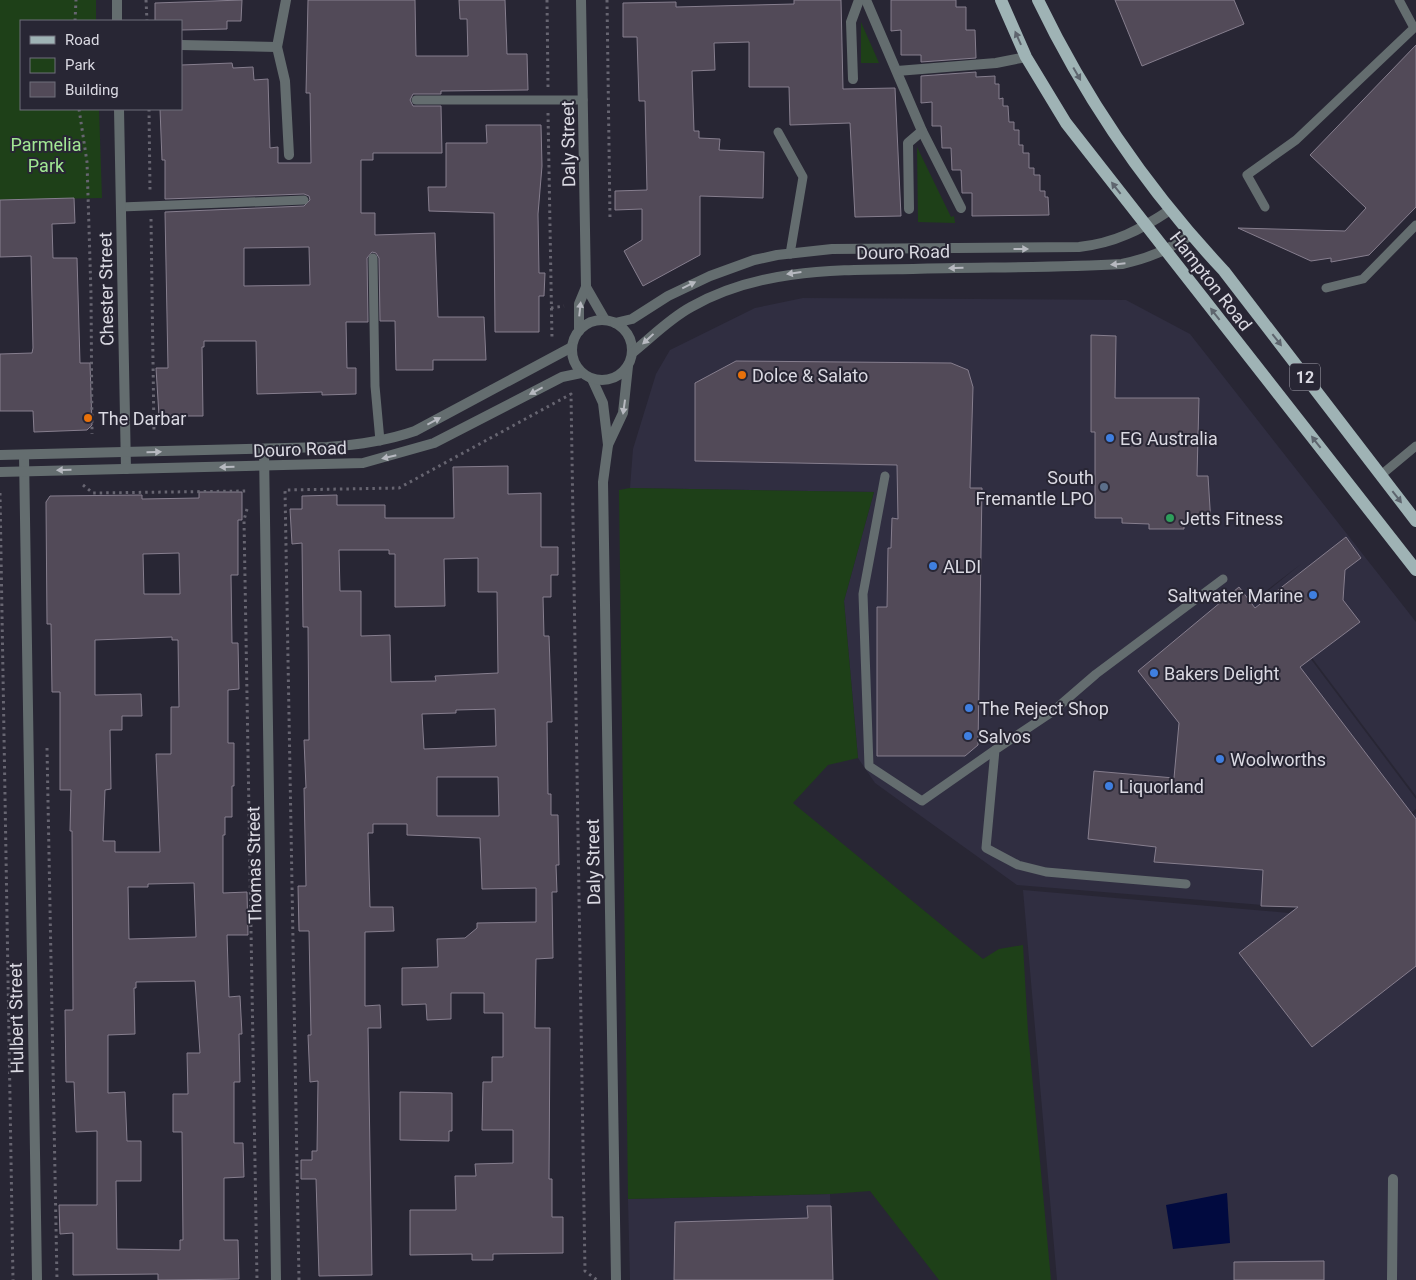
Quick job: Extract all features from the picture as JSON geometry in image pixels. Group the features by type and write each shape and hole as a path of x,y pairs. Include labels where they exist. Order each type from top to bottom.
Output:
{"main road":[{"name":"Hampton Road","path":"1000,0 1026,56 1066,123 1165,252 1416,570"},
{"name":"Hampton Road","path":"1038,0 1053,32 1102,117 1190,236 1224,271 1416,521"}],"street":[{"path":"117,0 117,20"},
{"path":"286,0 277,47 285,82 289,154"},
{"name":"Daly Street","path":"578,331 579,304 586,287 584,100 580,0"},
{"path":"853,79 851,22 859,0"},
{"path":"866,0 898,71 922,131 961,208"},
{"path":"182,45 277,47"},
{"path":"898,71 996,63 1026,56"},
{"name":"Chester Street","path":"119,110 126,470"},
{"path":"908,209 908,143 922,131"},
{"name":"Douro Road","path":"615,323 632,319 668,296 710,276 754,260 832,249 1079,248 1116,241 1146,226 1170,210"},
{"name":"Douro Road","path":"632,353 660,327 693,306 748,283 778,276 828,270 1114,265 1143,260 1165,252 1190,236"},
{"name":"Daly Street","path":"586,287 605,320"},
{"path":"605,320 615,323 628,336 632,353 628,366 612,379 592,379 581,373 572,356 572,346 578,331 595,321 605,320"},
{"name":"Douro Road","path":"0,455 264,450 361,444 380,441 415,431 572,346"},
{"name":"Daly Street","path":"608,444 624,413 628,366"},
{"name":"Douro Road","path":"0,472 264,467 363,463 395,456 434,444 562,377 581,373"},
{"name":"Daly Street","path":"592,379 603,403 608,444 602,497 616,1280"},
{"name":"Thomas Street","path":"264,450 276,1280"},
{"name":"Hulbert Street","path":"24,455 37,1280"},
{"path":"1392,1179 1392,1280"}],"lane":[{"path":"1265,207 1247,175 1296,140 1414,28 1399,0"},
{"path":"416,100 584,100"},
{"path":"778,132 803,177 790,254"},
{"path":"121,207 150,204 304,200"},
{"path":"1326,288 1363,279 1416,225"},
{"path":"374,258 375,386 380,441"},
{"path":"1380,475 1416,446"},
{"path":"885,476 863,594 869,766 922,801 1052,712 1096,674 1223,579"},
{"path":"995,750 986,848 1018,865 1046,872 1186,884"}],"path":[{"path":"75,20 76,0"},
{"path":"146,0 147,20"},
{"path":"547,0 552,339"},
{"path":"607,0 610,219"},
{"path":"79,110 86,162 92,294 92,434"},
{"path":"149,110 154,433"},
{"path":"551,308 569,305"},
{"path":"568,389 574,390"},
{"path":"551,405 557,394"},
{"path":"300,1280 285,490 399,488 571,394 585,1272 597,1280"},
{"path":"80,482 89,492 93,493 247,491 247,498"},
{"path":"0,493 13,1280"},
{"path":"247,505 244,520 244,540 257,1280"},
{"path":"47,747 56,1280"}],"shaded area":[{"path":"803,298 1126,300 1190,334 1416,622 1416,796 1264,594 1301,564 1262,594 1416,799 1416,809 1288,907 1017,885 875,783 858,758 844,601 874,492 630,488 633,449 656,374 670,350 755,308"},
{"path":"1416,813 1416,1280 1057,1280 1023,890 1289,913"},
{"path":"1227,1193 1230,1243 1173,1249 1166,1205"},
{"path":"830,1194 833,1280 630,1280 628,1199"}],"green space":[{"name":"Parmelia Park","path":"0,0 96,0 96,20 20,20 20,110 99,110 102,198 0,200"},
{"path":"861,22 879,63 861,63"},
{"path":"917,147 951,217 954,216 955,223 918,222"},
{"path":"630,488 874,492 844,601 858,758 828,765 793,803 983,959 999,949 1023,945 1028,1032 1051,1280 939,1280 870,1191 830,1194 628,1199 619,490"}],"building":[{"path":"242,0 241,21 227,21 227,29 182,30 182,20 155,20 155,3"},
{"path":"308,0 415,0 416,56 468,56 467,19 460,19 459,0 505,0 507,54 527,54 528,90 441,91 441,94 413,94 410,100 413,106 441,106 442,153 373,153 373,160 361,160 361,213 375,213 375,235 435,233 438,317 484,317 486,360 433,360 433,370 396,370 395,321 380,321 379,258 376,253 372,252 367,258 368,322 346,322 347,368 356,368 356,394 322,395 322,392 257,394 256,341 204,341 204,347 202,347 203,416 159,416 156,368 168,368 165,212 304,206 310,200 309,196 304,194 165,199 165,160 162,160 160,110 182,110 182,65 232,63 233,68 253,67 254,80 268,79 270,148 278,147 278,163 311,163 310,93 306,93","holes":["309,247 310,285 244,286 244,248"]},
{"path":"794,0 841,0 843,89 895,88 901,216 855,217 850,123 790,125 789,87 749,87 749,42 714,43 715,70 692,71 694,131 699,131 699,138 720,139 719,150 764,152 763,198 700,196 700,255 643,286 624,251 642,240 642,209 615,210 615,191 647,190 645,101 639,101 637,37 623,37 623,3 676,2 676,7 794,4"},
{"path":"891,0 956,0 956,7 966,7 966,30 975,30 976,58 921,62 921,55 901,55 901,30 891,31"},
{"path":"1115,0 1234,0 1244,24 1142,66"},
{"path":"1416,45 1416,207 1369,255 1331,262 1331,258 1311,261 1238,228 1345,231 1366,208 1310,155"},
{"path":"976,72 976,77 995,76 995,84 999,84 999,99 1003,98 1003,106 1008,106 1009,122 1014,122 1014,130 1019,130 1019,145 1023,145 1023,153 1029,153 1029,168 1034,168 1034,175 1040,175 1040,191 1045,191 1045,197 1048,197 1049,215 972,216 972,193 962,193 961,170 952,170 951,148 942,148 941,126 932,126 932,102 921,103 921,76"},
{"path":"486,125 541,125 542,166 538,214 539,273 545,273 544,296 539,296 539,332 495,332 494,213 429,211 428,187 446,187 446,143 487,143"},
{"path":"74,198 75,223 52,224 53,258 77,258 80,363 90,363 92,425 87,430 34,432 33,411 0,411 0,354 32,353 33,348 31,256 0,257 0,200"},
{"path":"1091,335 1116,336 1115,398 1199,398 1197,476 1208,476 1211,524 1184,524 1184,529 1149,529 1149,524 1122,523 1122,518 1095,518 1095,432 1091,432"},
{"path":"736,361 951,363 968,370 973,387 970,488 982,488 978,745 965,756 877,756 877,607 887,607 888,548 891,548 892,518 898,519 897,465 695,461 695,383"},
{"path":"508,466 508,494 541,493 541,547 558,547 558,575 551,575 551,597 543,597 544,636 549,636 552,722 547,722 548,794 551,794 551,815 558,815 559,865 556,865 557,892 552,892 553,958 536,959 535,1028 550,1028 549,1179 552,1179 552,1217 563,1217 563,1253 493,1254 493,1260 472,1260 472,1254 410,1255 410,1210 456,1210 455,1176 476,1176 475,1164 513,1163 513,1130 482,1130 483,1082 492,1082 492,1057 503,1057 503,1013 484,1013 484,993 451,993 451,1019 427,1020 426,1004 402,1005 402,968 438,967 437,939 465,938 477,928 477,923 536,922 536,888 482,889 480,838 407,835 407,824 373,824 373,833 368,833 370,907 393,907 394,931 365,932 365,1006 380,1005 381,1028 368,1028 372,1275 319,1276 316,1179 301,1179 301,1160 312,1160 312,1151 317,1151 318,1081 310,1082 308,1035 311,1035 309,931 299,931 298,886 306,886 304,740 309,740 308,627 303,627 302,543 292,544 290,509 302,509 302,496 337,495 337,505 385,505 385,518 454,518 453,467","holes":["339,550 389,550 389,554 395,554 395,607 445,606 444,559 478,558 478,592 497,592 498,673 435,676 436,681 391,682 390,635 361,636 361,591 340,591","495,709 496,746 424,749 422,714 456,713 456,710","437,777 498,777 499,816 437,816"]},
{"path":"199,492 242,492 242,520 238,520 238,575 231,575 232,643 238,643 239,689 228,690 228,743 234,743 234,786 232,786 232,817 225,817 225,835 223,835 223,893 247,892 248,935 227,935 229,997 240,996 242,1034 239,1034 240,1082 234,1082 234,1143 243,1143 244,1177 224,1178 224,1240 238,1240 239,1279 158,1280 158,1274 73,1275 73,1233 60,1234 59,1205 97,1205 97,1131 76,1132 74,1082 66,1082 65,1010 73,1010 71,790 60,790 60,692 52,692 51,624 47,624 46,502 50,496 142,495 142,499 199,498","holes":["179,553 180,594 144,594 143,554","172,637 172,640 178,640 179,707 171,707 171,754 156,754 160,852 115,852 115,841 103,841 105,790 111,789 110,730 122,730 122,716 142,716 141,694 95,695 95,640","194,883 196,937 129,939 128,887 148,887 148,884","195,981 200,1053 187,1053 188,1094 173,1094 173,1132 182,1132 183,1240 180,1240 180,1250 117,1249 116,1181 141,1181 141,1141 127,1141 125,1092 108,1093 108,1035 135,1034 134,988 136,988 136,982"]},
{"path":"1346,537 1361,558 1345,570 1343,600 1360,622 1300,667 1416,819 1416,966 1312,1047 1239,953 1298,907 1261,906 1263,870 1154,862 1156,847 1088,839 1094,771 1174,778 1179,723 1138,671 1239,587 1255,608"},
{"path":"400,1092 452,1093 452,1131 449,1131 449,1141 400,1140"},
{"path":"807,1206 831,1206 833,1280 674,1280 675,1222 808,1218"},
{"path":"1324,1261 1324,1280 1234,1280 1234,1262"}],"place":[{"name":"Dolce & Salato","path":"742,375"},
{"name":"The Darbar","path":"88,418"},
{"name":"EG Australia","path":"1110,438"},
{"name":"South Fremantle LPO","path":"1104,487"},
{"name":"Jetts Fitness","path":"1170,518"},
{"name":"ALDI","path":"933,566"},
{"name":"Saltwater Marine","path":"1313,595"},
{"name":"Bakers Delight","path":"1154,673"},
{"name":"The Reject Shop","path":"969,708"},
{"name":"Salvos","path":"968,736"},
{"name":"Woolworths","path":"1220,759"},
{"name":"Liquorland","path":"1109,786"}]}
